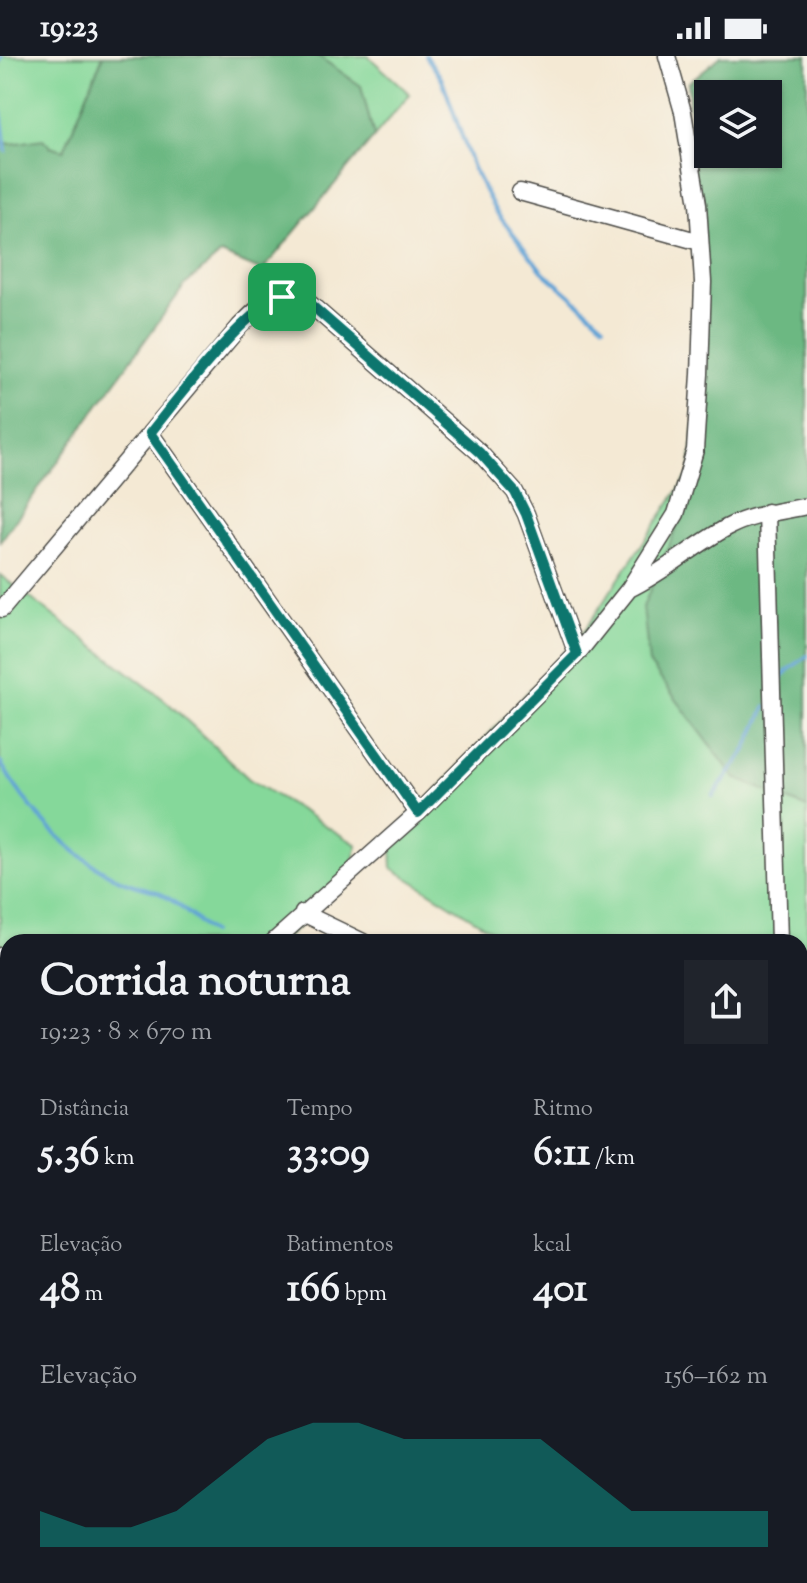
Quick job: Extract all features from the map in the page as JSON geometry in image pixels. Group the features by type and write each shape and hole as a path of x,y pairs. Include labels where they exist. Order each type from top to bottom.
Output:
{"street":[{"path":"281,934 418,813 577,654 629,589 676,514 692,467 700,374 703,282 698,204 683,112 667,56"},
{"path":"520,192 700,242"},
{"path":"2,609 257,309 272,299 282,297 310,304 480,453 515,492 526,514 577,654"},
{"path":"150,433 418,813"},
{"path":"629,589 668,568 728,527 767,512 807,506"},
{"path":"767,512 779,934"},
{"path":"303,913 346,934"}],"green space":[{"path":"0,56 103,56 64,150 50,146 43,140 11,144 0,142"},
{"path":"103,56 318,56 361,86 374,137 262,271 221,254 185,285 0,542 0,142 11,144 43,139 50,146 64,150"},
{"path":"318,56 368,56 410,94 374,137 361,86"},
{"path":"721,56 807,56 807,808 735,778 649,663 643,607 686,505 705,332 688,83"},
{"path":"689,474 735,778 807,808 807,934 497,934 392,868 396,833 584,631"},
{"path":"0,575 166,701 249,779 357,845 348,881 291,934 0,934"}],"waterway":[{"path":"0,61 1,56"},
{"path":"426,56 442,79 473,168 496,212 542,271 604,325"},
{"path":"0,103 6,151"},
{"path":"777,684 787,671 807,656"},
{"path":"713,796 746,750 766,706"},
{"path":"0,762 35,812 81,856 121,880 164,896 211,933"}],"route":[{"path":"282,297 310,304 505,478 526,514 577,654 418,813 150,433 240,326 257,309 272,299 282,297"}]}
